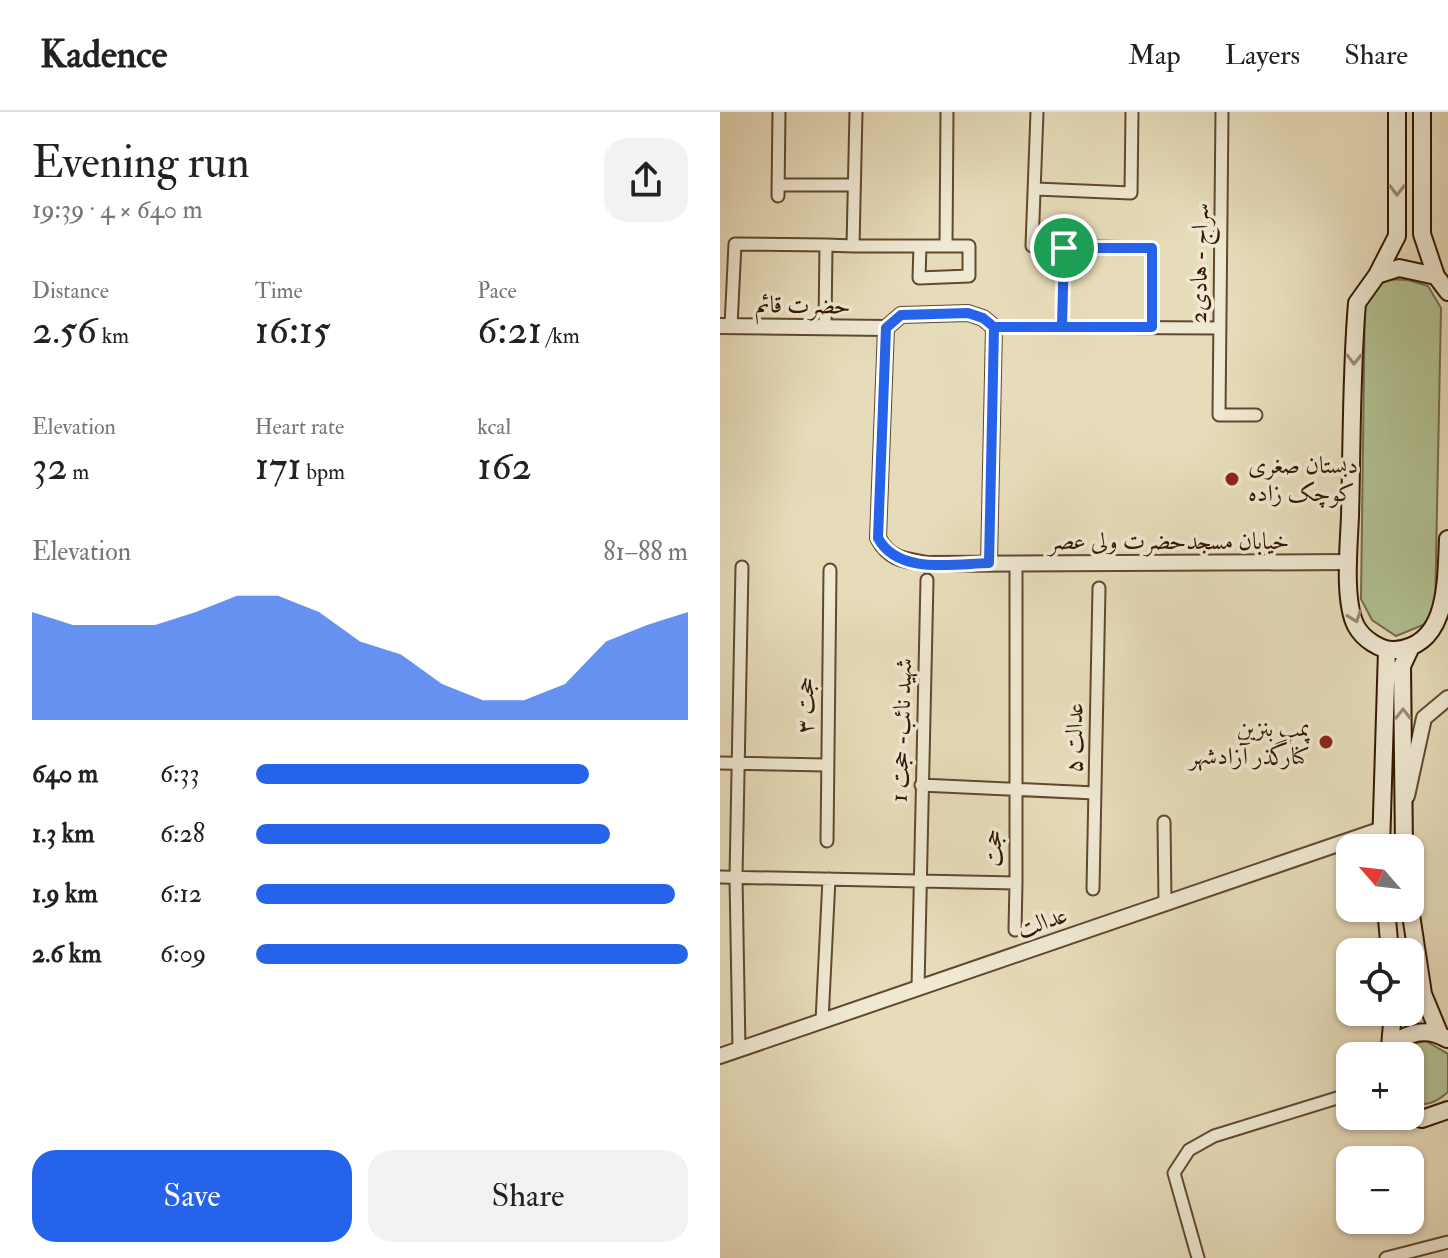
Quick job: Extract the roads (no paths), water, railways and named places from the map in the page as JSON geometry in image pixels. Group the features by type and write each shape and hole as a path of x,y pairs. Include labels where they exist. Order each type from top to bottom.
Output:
{"main road":[{"path":"1397,112 1397,236 1377,275 1357,303 1349,562 1356,626 1370,641 1387,650 1410,649 1430,636 1444,615 1448,539"},
{"path":"1422,112 1422,234 1436,276 1448,292"},
{"path":"1377,275 1399,268 1436,276"},
{"path":"1404,834 1402,666 1410,649"},
{"path":"1379,834 1387,650"},
{"path":"1424,996 1444,1038"},
{"path":"1401,1042 1413,1033 1444,1038"},
{"path":"1424,1118 1448,1110"}],"street":[{"path":"779,112 778,191 853,185"},
{"path":"853,246 856,112"},
{"path":"946,246 947,112"},
{"path":"1037,112 1032,246 1152,248 1152,327"},
{"path":"1036,189 1131,193 1132,112"},
{"name":"سراج - هادی2","path":"1222,112 1219,415 1256,415"},
{"path":"726,326 735,244 969,246 969,276 919,278 920,246"},
{"path":"825,327 826,245"},
{"path":"1062,327 1064,248"},
{"path":"886,328 901,315 968,313 983,318 994,327 1220,328"},
{"name":"حضرت قائم","path":"726,326 886,328"},
{"path":"989,563 994,327"},
{"name":"خیابان مسجدحضرت ولی عصر","path":"886,328 878,538 885,551 897,559 928,564 1349,562"},
{"name":"حجت","path":"720,877 1016,883 1016,563"},
{"path":"739,1049 736,877 742,567"},
{"name":"حجت ۳","path":"827,841 825,765 830,570"},
{"name":"شهید نائب- حجت 1","path":"918,988 927,580"},
{"name":"عدالت ۵","path":"1093,889 1099,588"},
{"path":"1403,816 1424,718 1448,698"},
{"path":"720,763 825,765"},
{"path":"921,785 1095,793"},
{"path":"1164,822 1165,903"},
{"name":"عدالت","path":"720,1056 1379,830"},
{"path":"822,1021 829,879"},
{"path":"1015,930 1016,883"},
{"path":"1198,1258 1174,1173 1189,1150 1214,1136 1336,1098"},
{"path":"1386,1258 1448,1242"}],"place":[{"name":"دبستان صغری کوچک زاده","path":"1232,479"},
{"name":"پمپ بنزین کنارگذر آزادشهر","path":"1326,742"}]}
